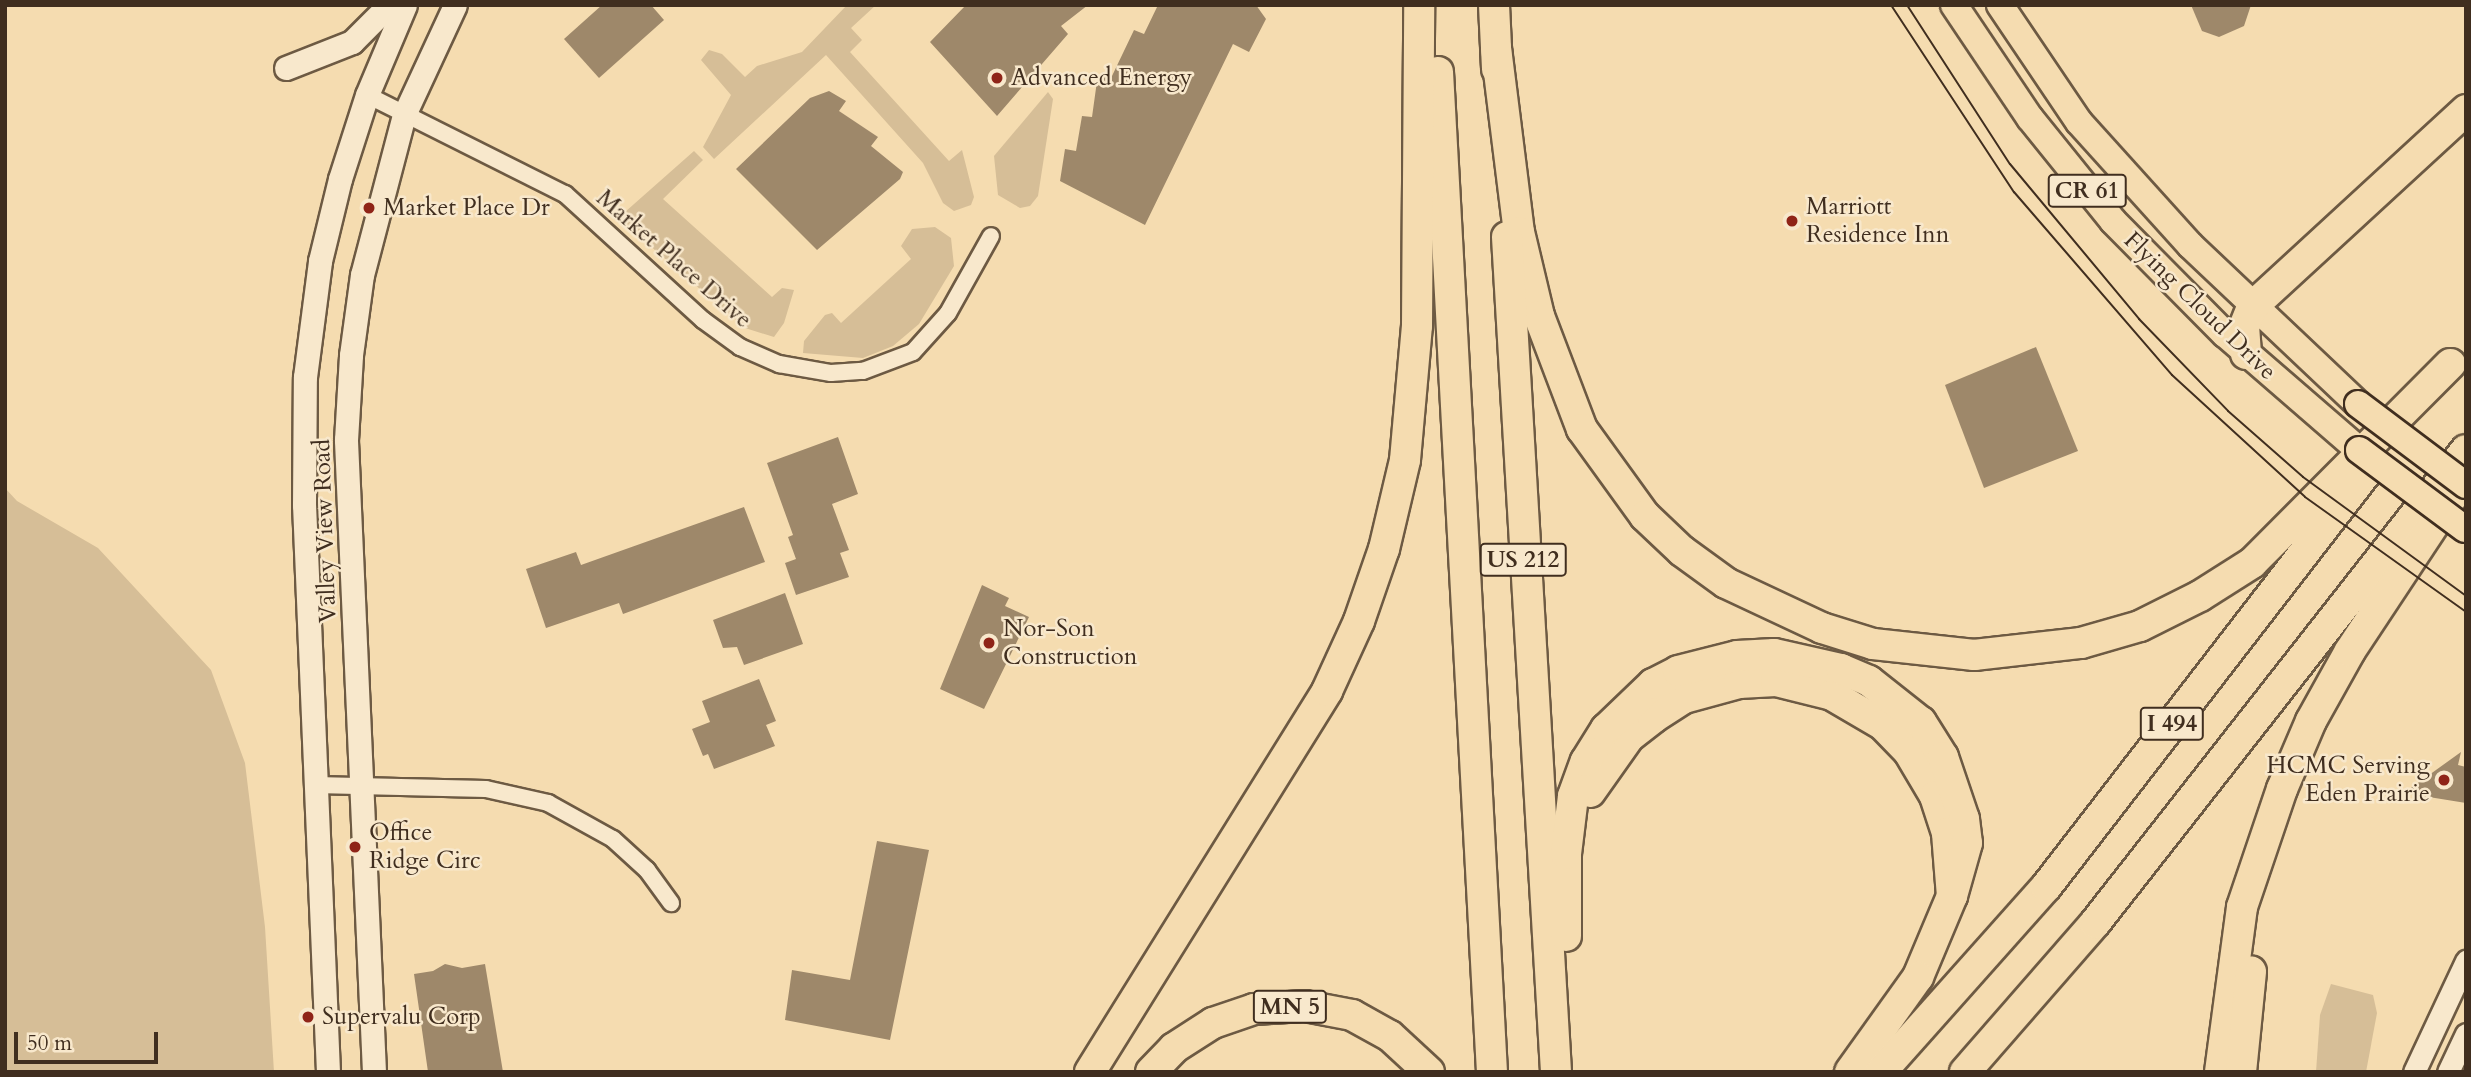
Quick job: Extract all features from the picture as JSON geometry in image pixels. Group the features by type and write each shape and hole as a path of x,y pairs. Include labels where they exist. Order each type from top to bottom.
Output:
{"highway":[{"path":"1090,1072 1327,691 1359,621 1384,549 1405,460 1417,326 1419,5"},
{"name":"US 212","path":"1434,5 1492,1072"},
{"name":"US 212","path":"1493,5 1556,1072"},
{"path":"1496,48 1519,232 1539,316 1582,429 1645,516 1682,551 1726,583 1822,628 1873,644 1975,655 2081,643 2140,626 2200,596 2252,563 2458,354"},
{"path":"2246,354 2244,327 2252,307 2466,110"},
{"name":"I 494","path":"1881,1072 2046,887 2458,354"},
{"name":"I 494","path":"1965,1072 2095,923 2466,450"},
{"path":"2220,1072 2242,907 2282,789 2311,721 2350,651 2466,476"},
{"path":"1566,1072 1566,854 1586,798 1607,764 1653,718 1712,689 1776,681 1832,695 1857,707 1909,751 1935,796 1947,833 1952,896 1925,965 1850,1072"},
{"path":"2241,1072 2262,851"},
{"name":"MN 5","path":"1151,1072 1174,1048 1213,1023 1254,1009 1305,1006 1362,1021 1390,1036 1429,1072"}],"main road":[{"path":"286,68 352,42 389,5"},
{"name":"Valley View Road","path":"328,1072 304,505 305,377 320,261 367,95 405,5"},
{"name":"Valley View Road","path":"374,1072 346,440 351,355 362,275 404,115 455,5"},
{"name":"Flying Cloud Drive","path":"1954,5 1998,74 2085,189 2177,289 2246,354 2336,430 2465,529"},
{"name":"Flying Cloud Drive","path":"2000,5 2079,122 2252,307 2358,404 2466,485"}],"street":[{"name":"Market Place Drive","path":"367,95 565,194 703,320 740,347 779,365 831,373 863,371 913,352 948,313 992,236"},
{"path":"315,785 360,783 486,789 548,803 613,839 647,870 671,903"},
{"path":"2414,1072 2466,961"},
{"path":"2448,1072 2466,1034"}],"shaded area":[{"path":"847,5 876,5 851,28 862,40 850,52 949,161 962,150 974,197 971,205 954,211 943,203 923,163 826,55 714,159 703,147 731,95 701,60 709,50 722,54 745,77 757,66 802,52"},
{"path":"1048,92 1053,99 1038,196 1030,206 1020,208 998,195 994,156"},
{"path":"694,151 703,160 663,199 772,297 782,288 794,290 784,323 774,337 745,328 626,225 625,212"},
{"path":"935,227 951,238 954,266 919,324 893,346 863,358 803,353 804,341 825,315 832,313 841,323 911,259 901,246 912,229"},
{"path":"5,488 17,501 98,548 211,670 245,763 265,927 274,1072 5,1072"},
{"path":"2331,984 2373,995 2377,1013 2366,1072 2316,1072 2320,1015"}],"building":[{"path":"602,5 651,5 664,20 599,78 564,39"},
{"name":"Advanced Energy","path":"966,5 1088,5 1061,26 1068,34 997,116 930,42"},
{"path":"1158,5 1256,5 1266,19 1249,52 1233,44 1145,225 1060,181 1065,149 1076,151 1082,116 1092,117 1097,81 1103,72 1112,76 1134,30 1144,34"},
{"path":"2191,5 2251,5 2244,26 2219,37 2202,31"},
{"path":"829,91 846,101 839,111 878,137 871,146 903,172 900,179 817,250 736,169 810,98"},
{"path":"2036,347 2078,451 1984,488 1945,385"},
{"path":"838,437 858,494 832,504 849,550 840,553 849,577 796,595 785,563 796,559 788,537 793,535 767,463"},
{"path":"744,507 765,562 623,614 619,603 546,628 526,569 576,552 581,565"},
{"name":"Nor-Son Construction","path":"982,585 1009,598 1005,606 1029,617 984,709 940,689"},
{"path":"785,593 803,644 744,665 737,647 723,648 713,620"},
{"path":"759,679 776,721 766,725 775,746 714,769 708,754 703,756 692,729 710,722 702,701"},
{"name":"HCMC Serving Eden Prairie","path":"2461,752 2458,765 2466,767 2466,803 2404,793"},
{"path":"877,841 929,850 890,1040 785,1020 792,970 850,980"},
{"path":"445,964 462,968 485,964 503,1072 428,1072 414,974 433,971"}],"tram line":[{"path":"1891,5 2014,192 2172,375 2305,497 2466,612"},
{"path":"1907,5 2010,164 2139,319 2228,411 2303,477 2466,596"}],"place":[{"name":"Advanced Energy","path":"997,78"},
{"name":"Market Place Dr","path":"369,208"},
{"name":"Marriott Residence Inn","path":"1792,221"},
{"name":"Nor-Son Construction","path":"989,643"},
{"name":"HCMC Serving Eden Prairie","path":"2444,780"},
{"name":"Office Ridge Circ","path":"355,847"},
{"name":"Supervalu Corp","path":"308,1017"}]}
